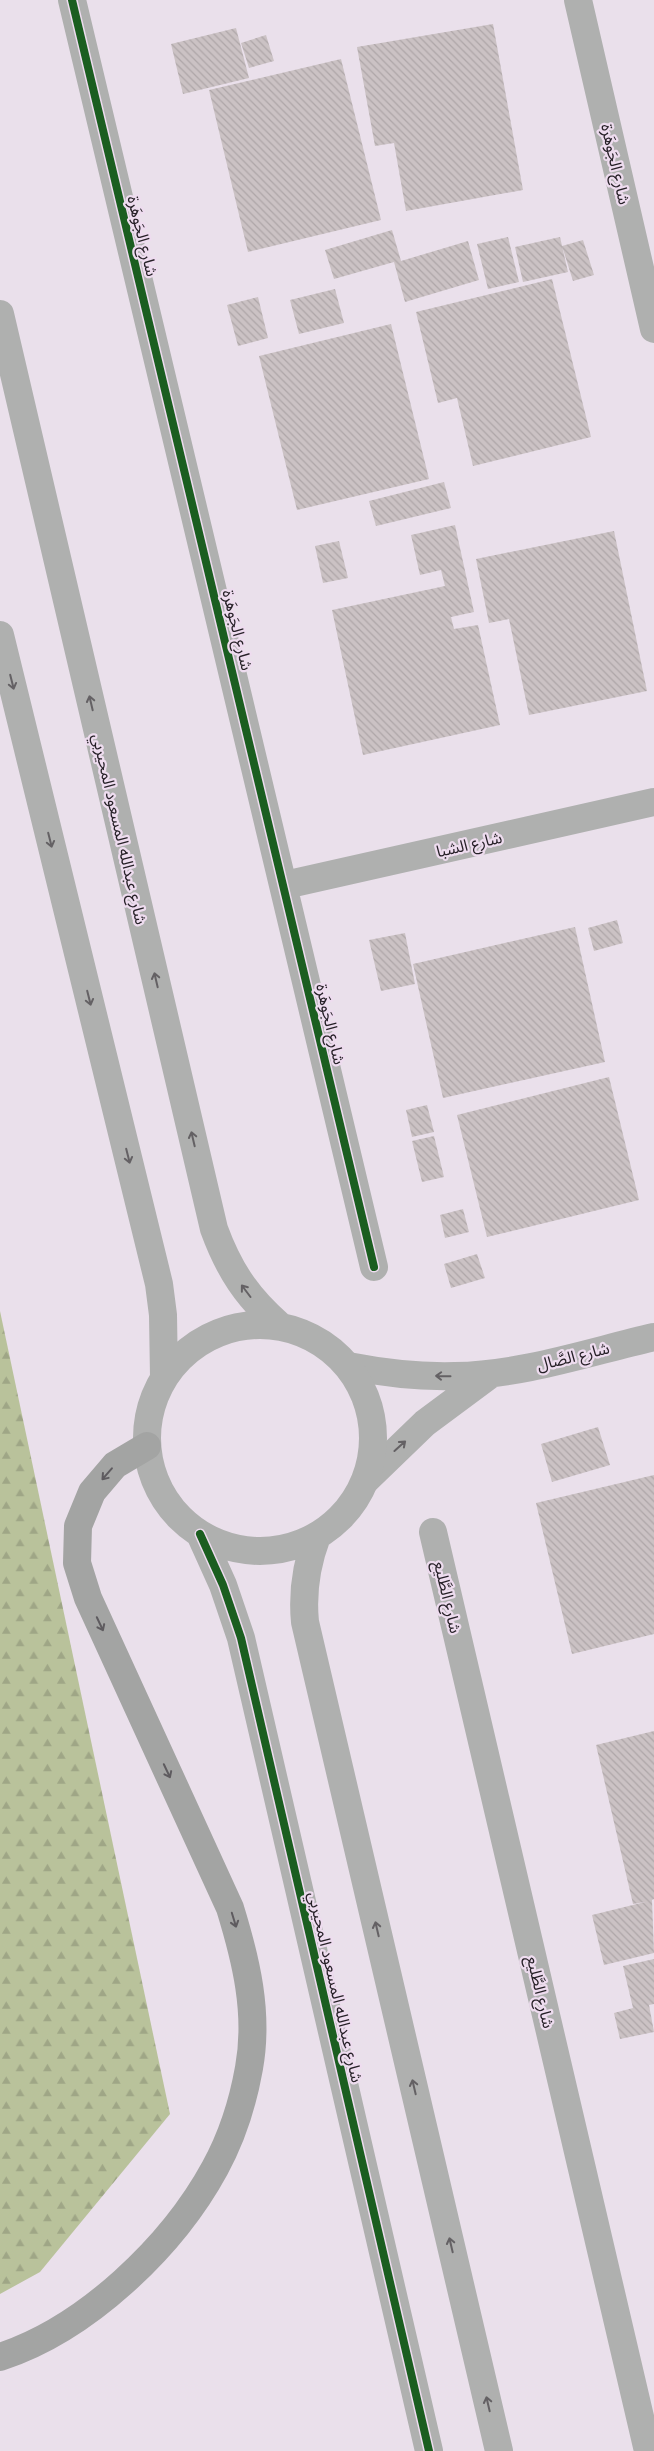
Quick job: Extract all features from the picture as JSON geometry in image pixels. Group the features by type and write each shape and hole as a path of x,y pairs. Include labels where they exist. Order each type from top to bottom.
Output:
{"highway":[{"path":"0,2357 60,2328 107,2296 149,2257 185,2213 215,2168 236,2119 249,2067 252,2013 247,1968 230,1908 88,1598 77,1563 78,1526 92,1492 115,1465 147,1446"}],"street":[{"name":"شارع الجَوهَرة","path":"72,0 285,885 374,1267"},
{"name":"شارع الجَوهَرة","path":"578,0 654,329"},
{"name":"شارع عبدالله المسعود المحيربي","path":"0,314 214,1229 224,1256 238,1281 256,1305 280,1325"},
{"path":"0,635 159,1284 165,1338 164,1377"},
{"name":"شارع الشبا","path":"285,885 654,802"},
{"path":"253,1324 280,1325 305,1333 321,1342 348,1366 361,1386 367,1402 374,1433 372,1457 366,1480 349,1509 338,1522 318,1536 289,1548 259,1552 228,1547 200,1534 174,1510 155,1480 147,1446 150,1410 164,1377 181,1356 195,1345 226,1329 253,1324"},
{"name":"شارع الصَّال","path":"348,1366 420,1376 492,1373 526,1368 654,1337"},
{"name":"شارع الصَّال","path":"366,1480 426,1423 492,1373"},
{"name":"شارع الطَّليع","path":"433,1532 648,2451"},
{"name":"شارع عبدالله المسعود المحيربي","path":"200,1534 224,1585 240,1638 429,2451"},
{"path":"318,1536 304,1578 305,1622 500,2451"}],"green space":[{"path":"0,1311 170,2114 40,2272 0,2294"}],"building":[{"path":"493,24 523,190 406,211 394,143 375,146 357,47"},
{"path":"236,28 249,78 183,94 171,44"},
{"path":"266,35 274,61 249,68 241,43"},
{"path":"341,59 381,220 248,252 209,90"},
{"path":"392,230 401,261 468,241 479,280 405,302 394,262 334,279 325,250"},
{"path":"508,237 519,282 488,289 477,244"},
{"path":"560,237 568,272 523,282 515,247"},
{"path":"583,240 594,275 573,281 562,246"},
{"path":"552,279 591,437 473,466 457,398 438,403 416,312"},
{"path":"335,289 344,323 299,334 290,300"},
{"path":"258,297 268,338 238,346 227,305"},
{"path":"391,324 429,479 297,510 259,356"},
{"path":"444,482 451,508 376,526 369,501"},
{"path":"455,525 474,612 451,617 454,629 478,625 500,725 363,755 332,610 445,586 441,570 420,575 411,535"},
{"path":"614,531 647,691 529,715 509,619 489,623 476,559"},
{"path":"339,541 348,578 323,583 315,546"},
{"path":"617,920 623,943 594,951 588,928"},
{"path":"575,927 605,1062 443,1098 413,964"},
{"path":"405,933 415,984 381,991 369,940"},
{"path":"609,1077 639,1200 487,1237 457,1115"},
{"path":"427,1105 434,1132 412,1137 406,1110"},
{"path":"434,1136 444,1177 422,1182 412,1141"},
{"path":"463,1209 469,1232 445,1238 440,1215"},
{"path":"477,1254 485,1278 451,1288 444,1264"},
{"path":"598,1427 610,1465 552,1482 541,1444"},
{"path":"654,1475 654,1634 572,1654 536,1503"},
{"path":"654,1731 654,1899 652,1900 654,1953 604,1965 592,1915 645,1902 633,1904 596,1745"},
{"path":"654,1959 654,2004 649,2005 654,2032 620,2039 614,2013 633,2008 623,1966"}],"cycle path":[{"path":"72,0 374,1267"},
{"path":"200,1534 223,1585 241,1638 429,2451"}]}
